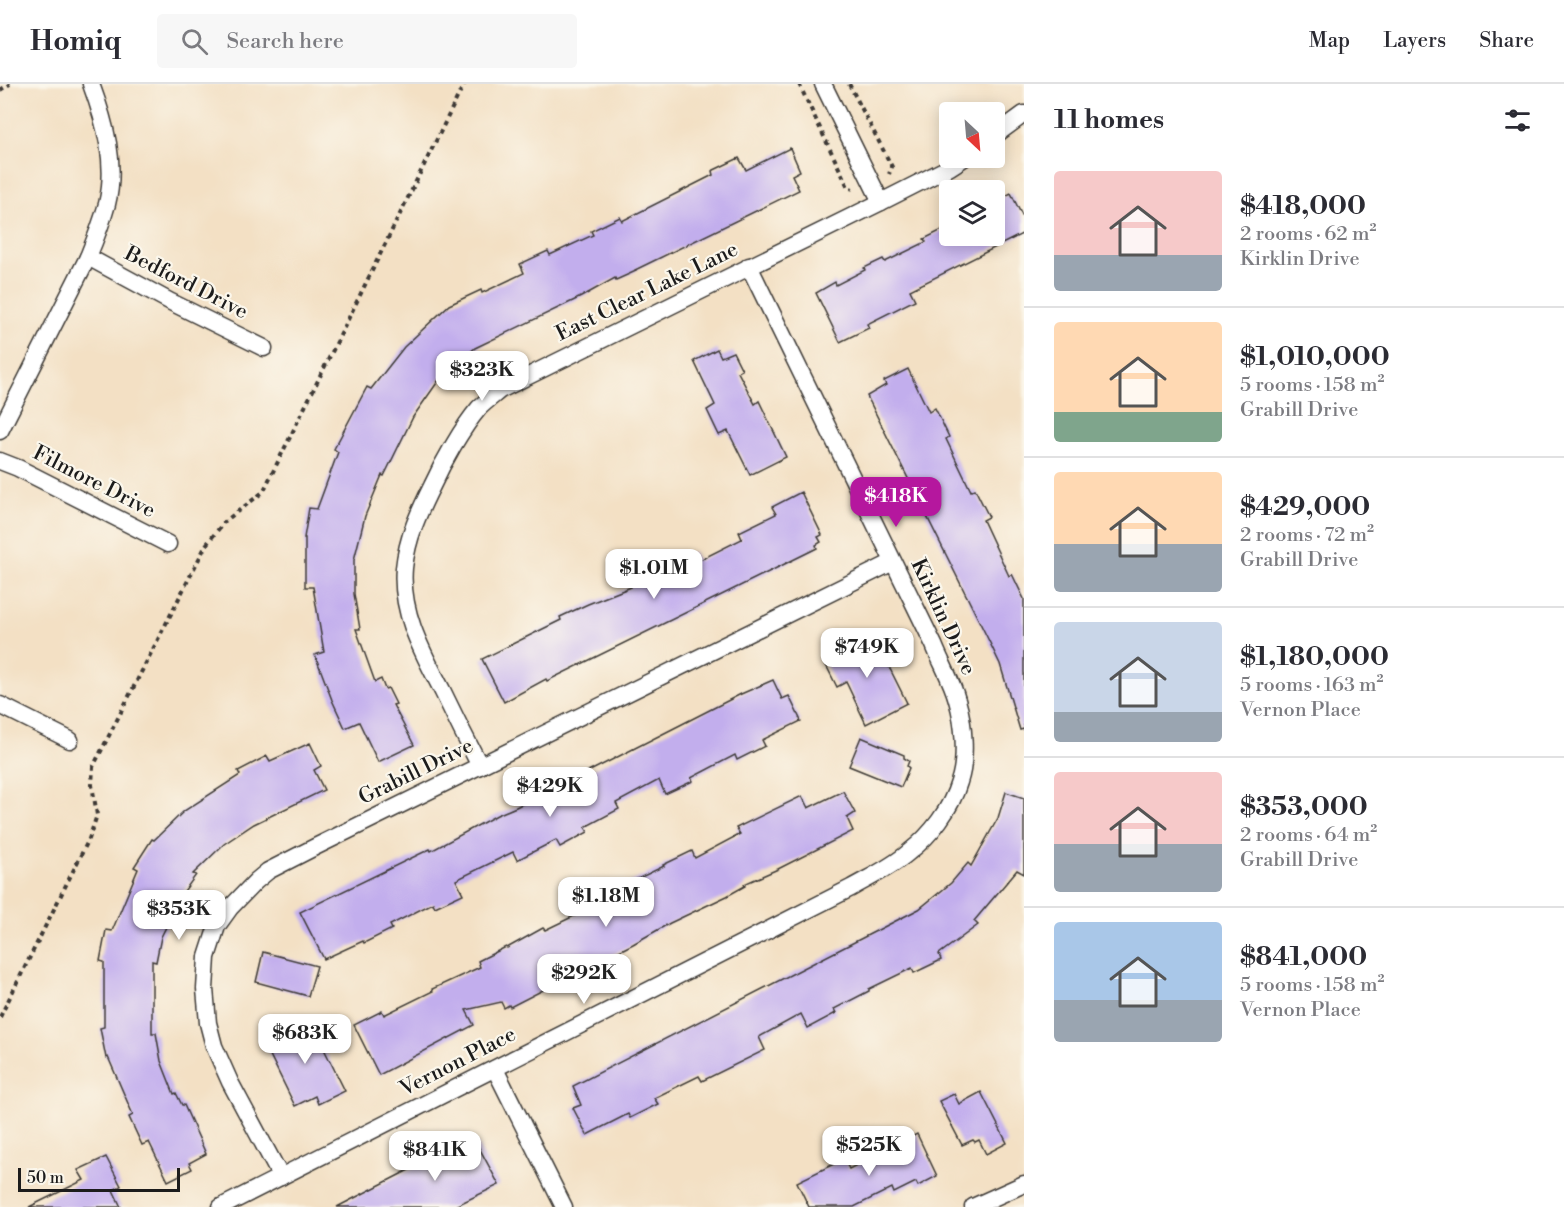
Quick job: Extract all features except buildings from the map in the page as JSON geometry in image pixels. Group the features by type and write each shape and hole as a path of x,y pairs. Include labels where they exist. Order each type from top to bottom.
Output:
{"street":[{"path":"0,431 88,257 107,202 110,173 107,134 91,84"},
{"path":"823,84 880,202"},
{"path":"1005,129 1022,119"},
{"name":"East Clear Lake Lane","path":"480,766 424,655 412,627 405,598 404,568 409,540 418,514 468,422 500,390 948,168"},
{"name":"Bedford Drive","path":"88,257 171,302 264,348"},
{"name":"Kirklin Drive","path":"749,266 934,645 957,699 963,729 963,756 960,782 951,800"},
{"name":"Filmore Drive","path":"0,461 168,544"},
{"name":"Grabill Drive","path":"281,1176 230,1083 214,1046 208,1023 205,989 207,957 217,926 230,908 256,881 268,872 315,847 893,562"},
{"path":"0,705 70,740"},
{"name":"Vernon Place","path":"220,1207 840,894 887,868 909,852 931,831 951,800"},
{"path":"495,1069 564,1207"},
{"path":"973,1207 1024,1184"}],"path":[{"path":"0,90 10,84"},
{"path":"0,1017 89,839 97,815 92,785 93,767 206,544 224,522 263,492 464,84"},
{"path":"849,84 892,167"}]}
